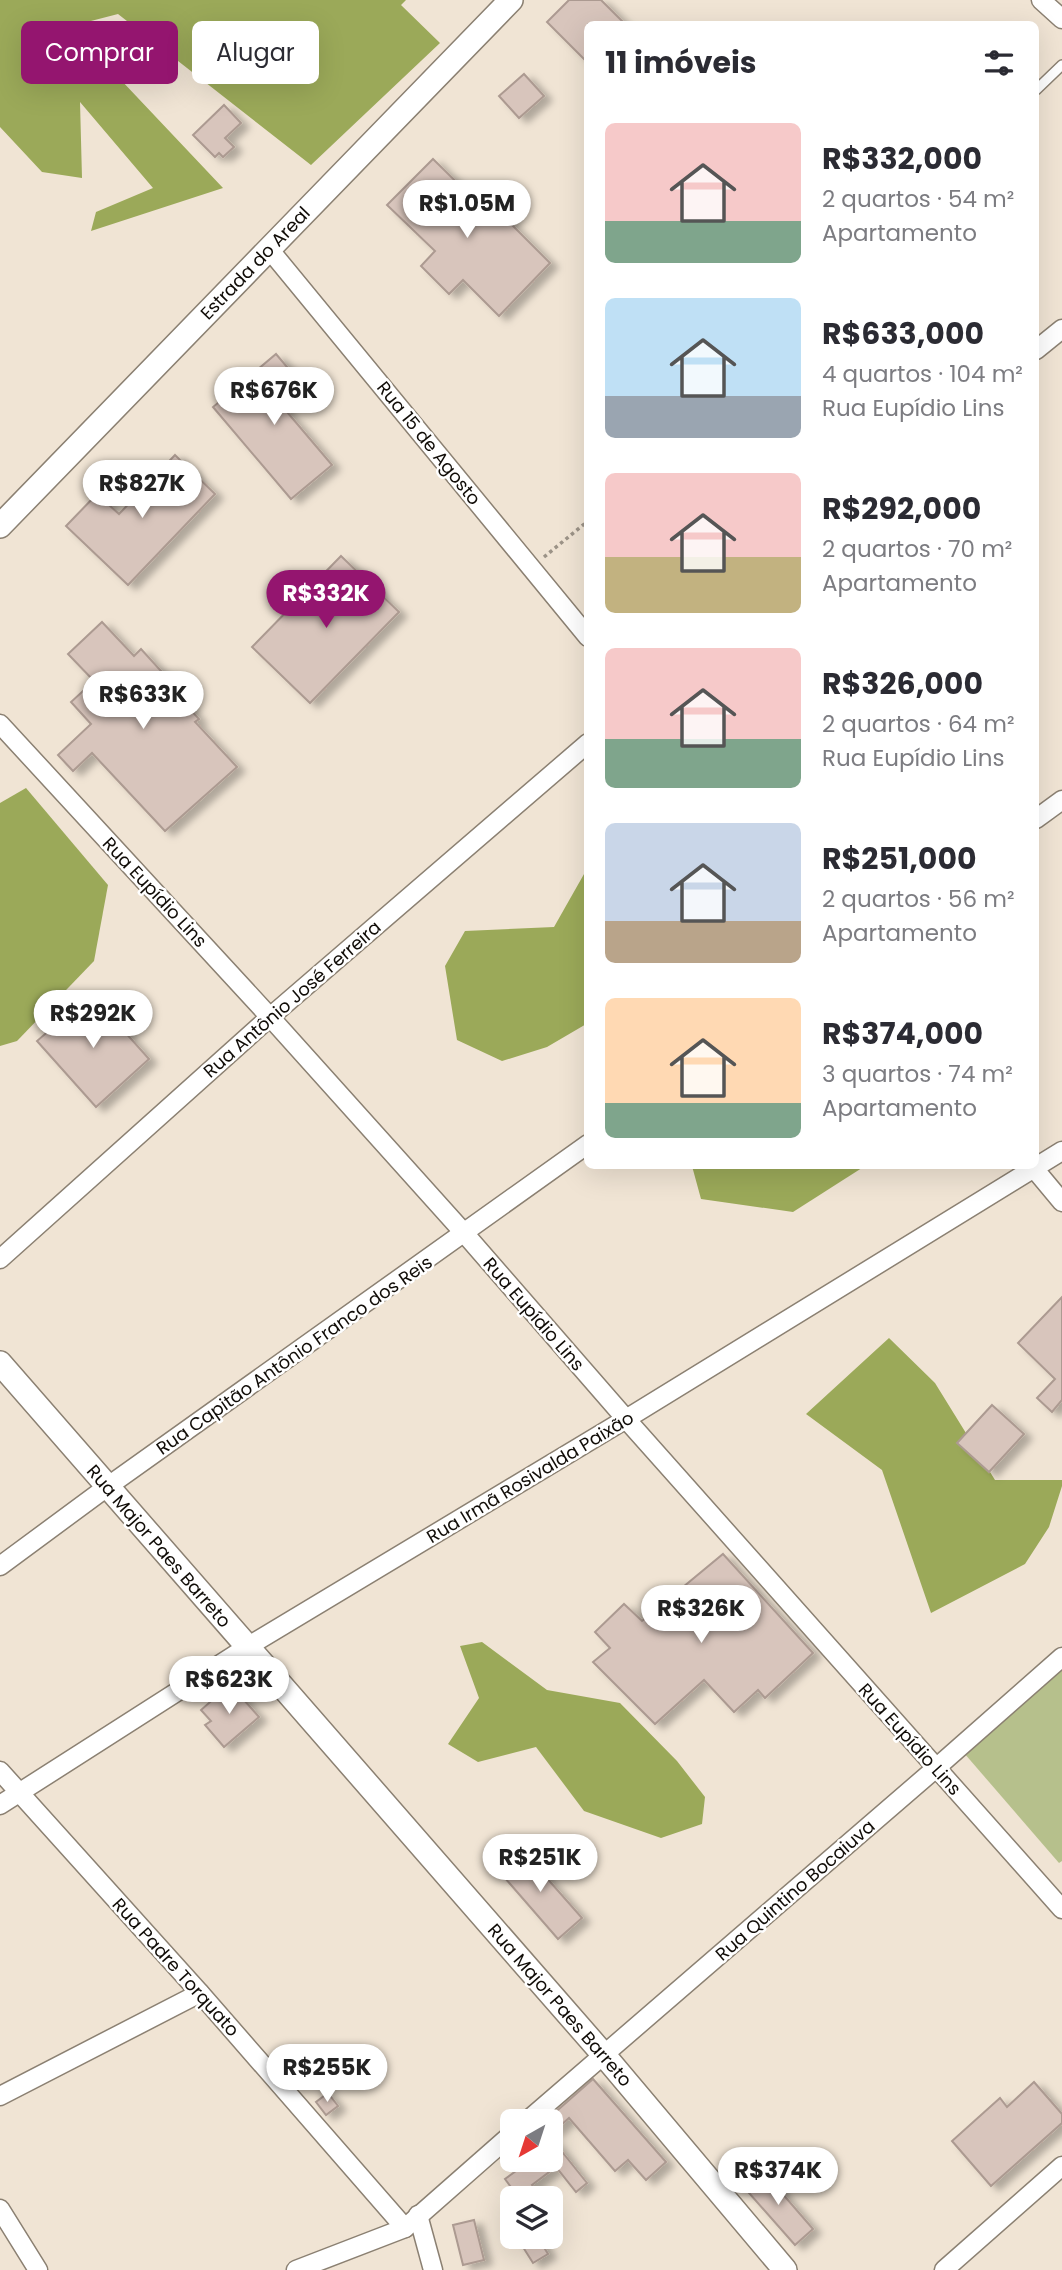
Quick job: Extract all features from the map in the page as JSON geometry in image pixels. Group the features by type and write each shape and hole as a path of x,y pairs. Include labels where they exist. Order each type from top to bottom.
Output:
{"street":[{"name":"Estrada do Areal","path":"0,526 511,0"},
{"path":"1041,0 1062,19"},
{"name":"Rua 15 de Agosto","path":"269,248 584,632"},
{"path":"1039,348 1062,329"},
{"name":"Rua Eupídio Lins","path":"0,724 270,1017 465,1234 1062,1909"},
{"name":"Rua Antônio José Ferreira","path":"0,1259 270,1017 584,746"},
{"path":"1039,817 1062,800"},
{"name":"Rua Capitão Antônio Franco dos Reis","path":"0,1566 584,1147"},
{"name":"Rua Irmã Rosivalda Paixão","path":"1039,1164 1062,1151"},
{"name":"Rua Irmã Rosivalda Paixão","path":"0,1805 247,1647 626,1419 1030,1169"},
{"path":"1035,1169 1062,1202"},
{"name":"Rua Major Paes Barreto","path":"0,1363 603,2054 785,2270"},
{"name":"Rua Quintino Bocaiuva","path":"541,2109 1062,1657"},
{"name":"Rua Padre Torquato","path":"0,1771 412,2222 433,2270"},
{"path":"0,2096 200,1993"},
{"path":"296,2270 412,2222 500,2144"},
{"path":"944,2270 1062,2166"},
{"path":"0,2209 38,2270"}],"lane":[{"path":"1039,87 1062,65"}],"path":[{"path":"531,568 584,524"}],"green space":[{"path":"0,0 406,0 401,5 440,43 311,165 207,84 319,84 319,21 192,21 192,72 178,61 178,21 127,21 118,14 91,21 21,21 21,84 125,84 223,188 91,231 96,212 153,188 80,102 82,178 42,172 0,127"},
{"path":"26,788 108,885 94,961 17,1041 0,1046 0,803"},
{"path":"584,874 584,1025 547,1047 502,1061 457,1040 445,966 465,931 554,927"},
{"path":"693,1169 860,1169 793,1212 701,1199"},
{"path":"889,1338 935,1383 995,1480 1062,1480 1049,1527 1025,1564 931,1613 882,1470 806,1414"},
{"path":"482,1642 547,1690 620,1703 677,1761 705,1797 702,1824 661,1838 584,1811 536,1747 478,1762 448,1744 479,1698 460,1646"},
{"path":"1062,1669 1062,1861 1059,1863 964,1753"}],"building":[{"path":"569,0 601,0 622,21 584,21 584,59 547,22"},
{"path":"524,74 544,96 519,118 499,96"},
{"path":"224,105 241,123 225,138 234,147 223,157 219,153 215,157 193,135"},
{"path":"433,159 495,220 501,214 550,263 499,316 463,280 449,294 421,266 435,251 387,205"},
{"path":"276,354 304,387 282,406 332,465 291,499 213,407"},
{"path":"175,455 215,494 128,585 66,526 97,494 119,514"},
{"path":"341,556 399,612 310,703 252,647"},
{"path":"102,622 134,656 141,649 171,682 168,685 199,719 195,722 237,767 165,831 92,753 73,771 58,755 91,724 71,702 94,681 68,654"},
{"path":"91,994 149,1059 96,1107 37,1041"},
{"path":"1062,1297 1062,1400 1052,1412 1037,1398 1055,1379 1018,1343"},
{"path":"992,1405 1024,1434 989,1472 957,1443"},
{"path":"723,1554 813,1653 765,1698 758,1690 734,1712 704,1680 655,1724 593,1662 610,1648 595,1632 624,1604 642,1621"},
{"path":"226,1688 232,1695 237,1692 259,1717 224,1747 205,1725 211,1721 201,1710"},
{"path":"522,1850 582,1918 558,1939 498,1870"},
{"path":"593,2079 666,2162 646,2180 628,2160 615,2171 569,2118 564,2122 564,2109 559,2109"},
{"path":"1034,2082 1062,2114 1062,2123 991,2186 952,2141 1000,2098 1007,2107"},
{"path":"328,2093 338,2106 326,2115 316,2102"},
{"path":"564,2154 587,2183 576,2192 560,2172 564,2172"},
{"path":"761,2169 813,2229 795,2245 742,2185"},
{"path":"515,2172 549,2172 533,2186 510,2186 505,2179"},
{"path":"474,2220 484,2260 463,2265 453,2225"},
{"path":"524,2249 545,2249 548,2254 533,2263"}]}
